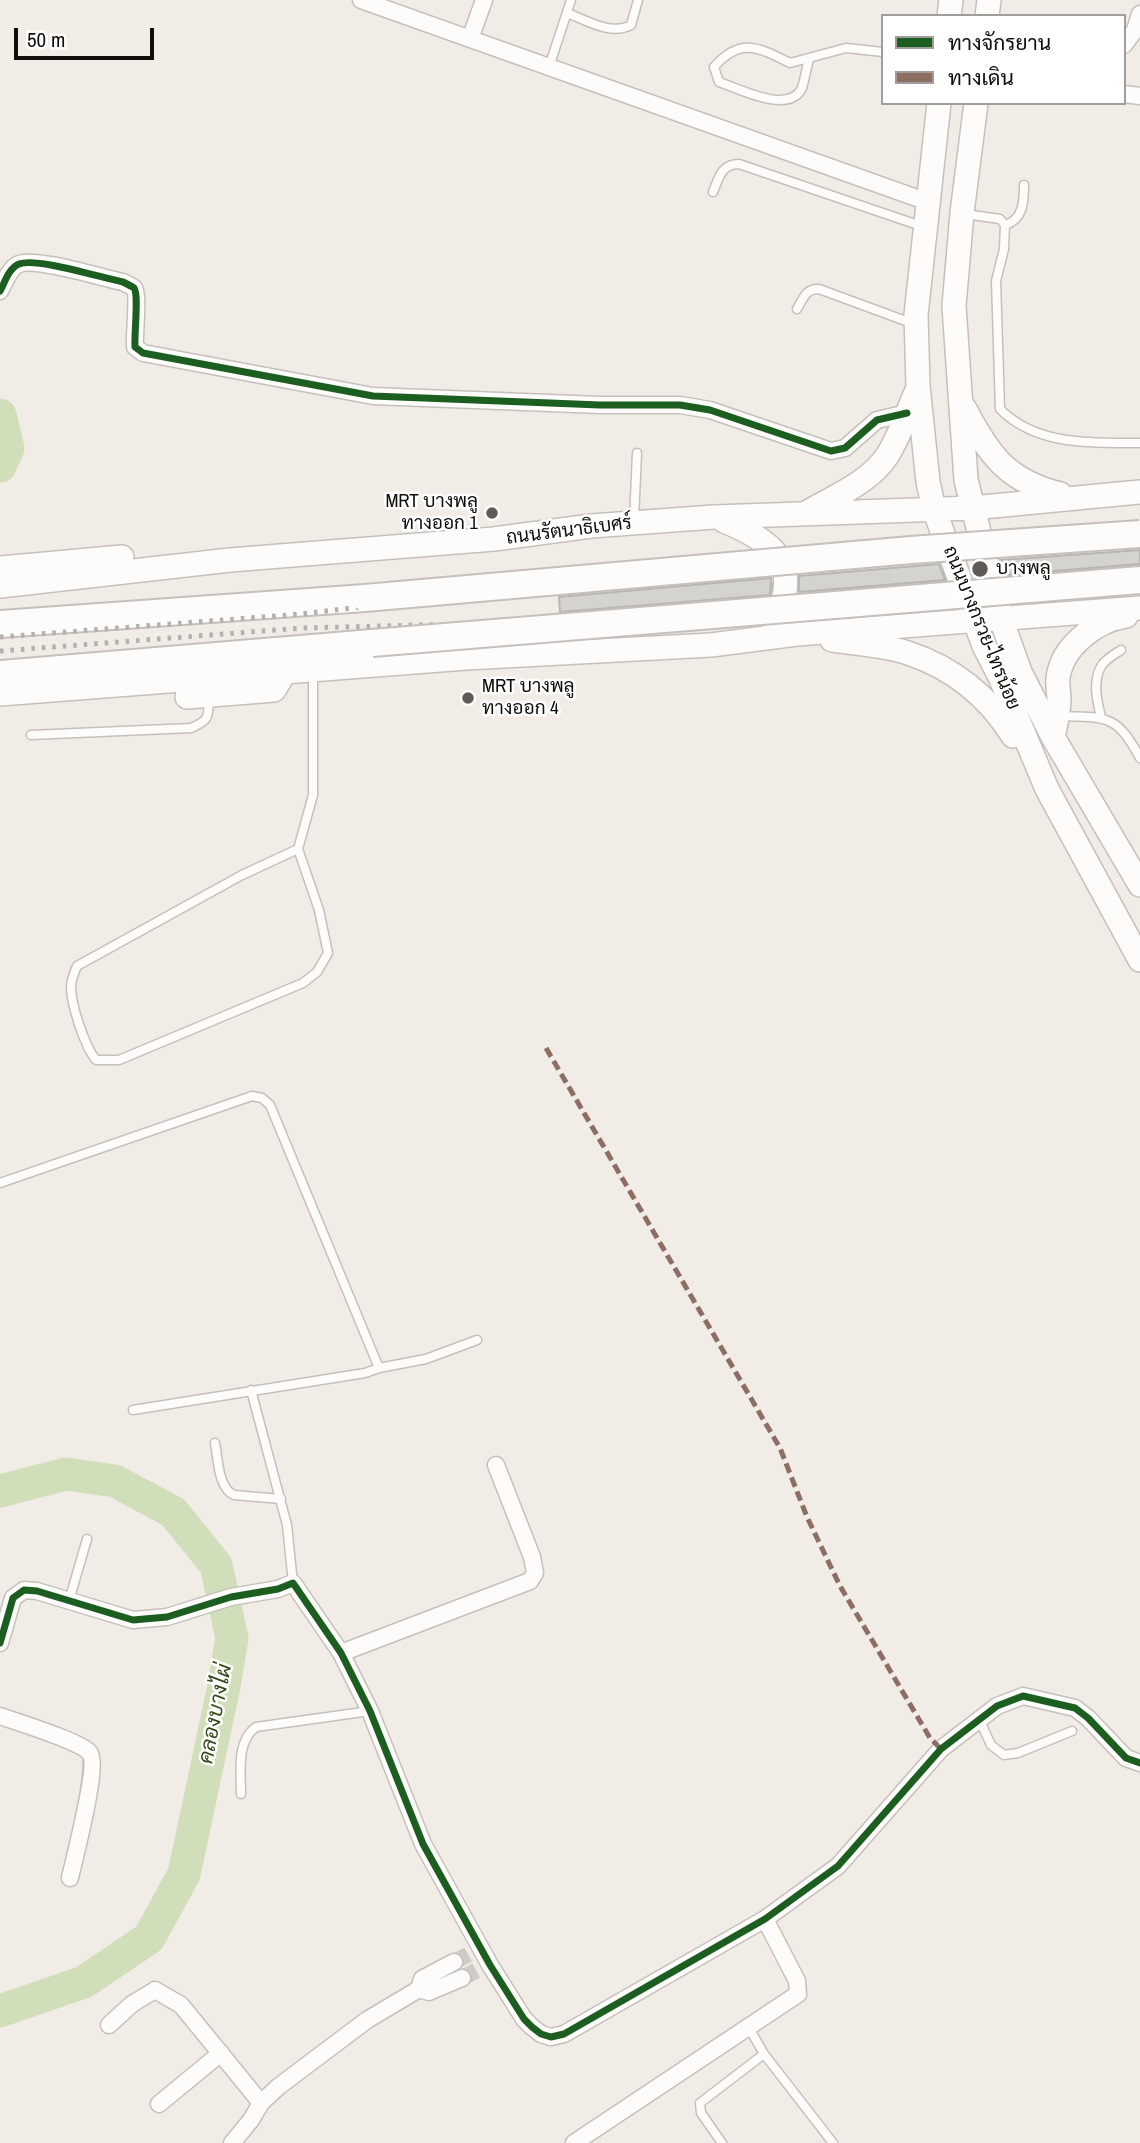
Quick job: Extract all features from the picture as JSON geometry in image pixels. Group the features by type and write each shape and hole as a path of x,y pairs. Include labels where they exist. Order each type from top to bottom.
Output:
{"main road":[{"name":"ถนนบางกรวย-ไทรน้อย","path":"939,105 917,325 918,386 933,509 974,620 1047,789 1140,960"},
{"name":"ถนนบางกรวย-ไทรน้อย","path":"976,105 954,306 966,480 1000,619 1020,672 1056,727 1140,886"},
{"path":"803,514 863,481 886,458 918,386"},
{"path":"961,403 987,447 1004,467 1023,482 1074,498"},
{"path":"923,431 963,428"},
{"name":"ถนนรัตนาธิเบศร์","path":"0,586 278,556 494,540 591,526 714,517 972,508 1140,492"},
{"path":"714,517 747,530 769,544 781,561 787,589 785,601 774,623 757,637 735,643"},
{"path":"0,624 365,598 911,550 1140,534"},
{"path":"0,568 259,544 278,556"},
{"path":"0,674 1140,580"},
{"path":"0,694 466,658 735,643 797,634 1140,608"},
{"path":"1056,727 1058,677 1066,656 1087,631 1117,617 1140,614"},
{"path":"797,634 906,652 945,668 975,690 1000,715 1047,789"},
{"path":"0,709 274,690 285,672"}],"street":[{"path":"361,0 928,202"},
{"path":"470,39 484,0"},
{"path":"1126,42 1135,30 1140,14"},
{"path":"0,291 16,264 32,261 123,282 134,288 137,296 134,339 135,346 143,353 373,396 600,405 680,405 710,410 831,451 845,449 877,420 907,413"},
{"path":"341,1653 530,1581 535,1573 532,1557 496,1465"},
{"path":"0,1643 13,1598 24,1590 133,1620 167,1617 231,1597 278,1589 293,1583 341,1653 370,1711 423,1844 485,1967 524,2019 541,2034 558,2036 765,1919 838,1866 941,1749 998,1706 1023,1696 1075,1708 1126,1758 1140,1763"},
{"path":"0,1716 60,1737 89,1751 93,1759 92,1776 70,1878"},
{"path":"574,2143 799,1992 797,1981 765,1919"},
{"path":"232,2143 261,2103 278,2087 367,2020 419,1989 422,1979 454,1962"},
{"path":"419,1989 429,1992 462,1978"},
{"path":"109,2025 132,2004 155,1990 181,2005 261,2103"},
{"path":"159,2104 221,2053"}],"lane":[{"path":"549,67 571,0"},
{"path":"567,13 614,30 624,30 631,26 638,0"},
{"path":"809,60 801,89 793,99 781,102 719,82 714,67 725,55 739,47 769,52 790,63 846,48 881,52"},
{"path":"713,192 724,168 730,164 739,164 925,227"},
{"path":"1005,225 1010,224 1023,208 1024,185"},
{"path":"962,214 1000,219 1005,225 1004,249 996,281 1000,409 1019,425 1055,438 1088,443 1140,443"},
{"path":"797,309 812,288 917,325"},
{"path":"634,523 638,453"},
{"path":"1101,717 1096,698 1096,681 1102,665 1121,650"},
{"path":"298,849 242,875 77,966 71,990 88,1050 96,1060 119,1060 303,983 317,972 328,953 319,910 298,849 313,795 313,670"},
{"path":"32,735 191,728 208,717 209,695"},
{"path":"1056,727 1101,717 1118,727 1140,758"},
{"path":"0,1183 252,1096 262,1098 270,1105 379,1368"},
{"path":"133,1410 365,1373 426,1359 477,1340"},
{"path":"251,1390 287,1525 293,1583"},
{"path":"215,1443 223,1483 228,1492 234,1495 281,1499"},
{"path":"69,1601 87,1539"},
{"path":"241,1794 245,1740 249,1732 256,1727 370,1711"},
{"path":"979,1719 991,1745 1004,1755 1018,1753 1072,1731"},
{"path":"749,2028 764,2053 833,2143"},
{"path":"722,2143 701,2113 700,2103 764,2053"}],"building":[{"path":"1140,550 1140,564 1004,575 1000,560"},
{"path":"939,564 945,580 799,592 799,576"},
{"path":"771,578 770,595 560,612 559,597"}],"waterway":[{"name":"คลองบางไผ่","path":"0,415 8,448 0,466"},
{"name":"คลองบางไผ่","path":"0,1491 66,1474 115,1481 173,1512 216,1565 232,1638 184,1874 149,1938 84,1982 0,2011"}],"tunnel":[{"path":"454,1962 471,1953"},
{"path":"462,1978 481,1968"}],"railway":[{"path":"0,637 301,614 539,586 1140,539"},
{"path":"0,651 302,628 542,622 1140,576"}],"marked path":[{"path":"546,1048 780,1448 807,1517 840,1586 930,1738 941,1749"}],"cycle path":[{"path":"0,291 13,269 19,264 27,263 39,263 123,282 134,288 135,347 143,353 373,396 600,405 680,405 710,410 831,451 845,448 877,420 907,413"},
{"path":"0,1643 13,1598 24,1590 37,1591 133,1620 167,1617 231,1597 278,1589 293,1583 341,1653 370,1711 423,1844 490,1965 524,2019 541,2034 551,2037 564,2034 765,1919 838,1866 941,1749 997,1706 1023,1696 1075,1708 1126,1758 1140,1763"}],"place":[{"name":"MRT บางพลู ทางออก 1","path":"492,513"},
{"name":"บางพลู","path":"980,569"},
{"name":"MRT บางพลู ทางออก 4","path":"468,698"}]}
